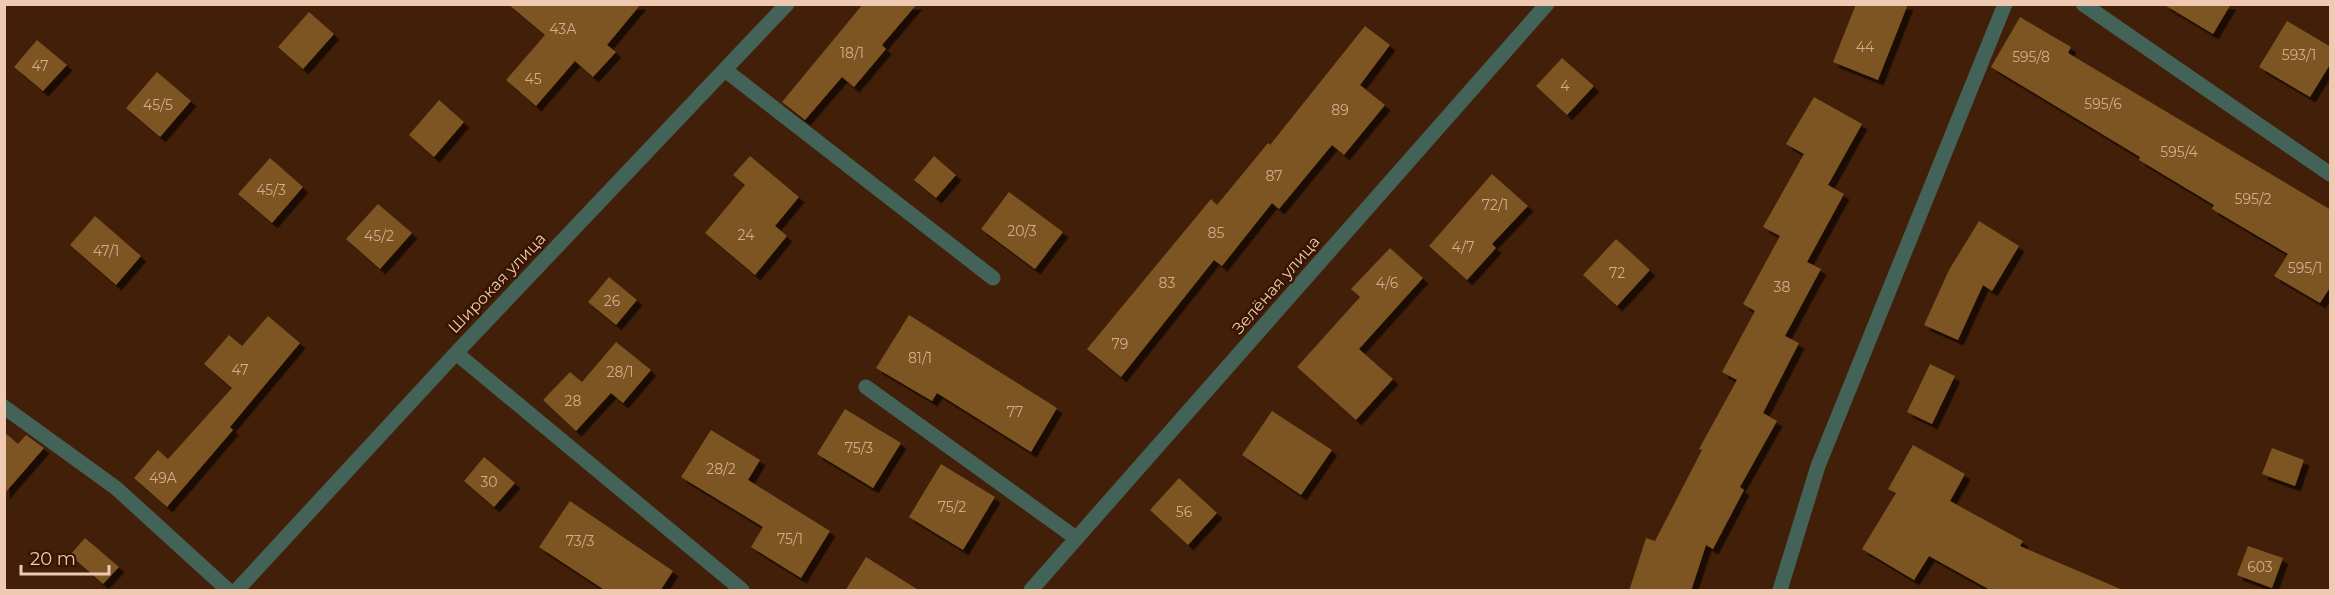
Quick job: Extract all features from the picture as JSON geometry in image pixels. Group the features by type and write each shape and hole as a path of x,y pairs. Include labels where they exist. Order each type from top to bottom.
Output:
{"street":[{"name":"Широкая улица","path":"237,591 456,353 787,4"},
{"name":"Зелёная улица","path":"1031,591 1547,4"},
{"path":"1780,591 1818,466 2005,4"},
{"path":"2083,4 2331,174"},
{"path":"725,70 993,278"},
{"path":"456,353 742,591"},
{"path":"866,387 1076,538"},
{"path":"4,407 116,488 228,591"}],"building":[{"path":"508,4 641,4 607,45 616,52 593,77 575,61 536,106 506,80 545,35"},
{"path":"863,4 917,4 882,45 886,49 854,87 842,77 805,120 782,102"},
{"path":"1856,4 1908,4 1878,80 1833,62"},
{"path":"2163,4 2231,4 2213,34"},
{"path":"309,12 334,34 303,69 278,47"},
{"path":"2020,17 2071,47 2068,53 2331,210 2331,286 2320,303 2274,276 2288,254 2212,209 2214,205 2139,160 2140,157 1991,67"},
{"path":"2287,21 2331,47 2331,63 2310,97 2259,67"},
{"path":"1365,26 1390,45 1360,85 1385,105 1344,155 1332,145 1279,209 1272,203 1222,266 1214,260 1121,377 1087,349 1211,199 1217,205 1268,143 1270,145"},
{"path":"37,40 67,65 43,91 14,67"},
{"path":"1562,58 1594,86 1567,115 1536,86"},
{"path":"157,72 191,101 160,137 126,108"},
{"path":"1814,97 1862,124 1828,185 1844,194 1807,262 1821,269 1785,336 1799,343 1763,413 1777,421 1740,487 1744,490 1713,549 1706,545 1691,591 1629,591 1646,538 1655,541 1702,450 1699,449 1737,380 1722,372 1755,311 1743,304 1780,236 1763,227 1804,154 1786,144"},
{"path":"439,100 464,122 434,157 409,135"},
{"path":"750,156 799,197 775,226 787,236 755,275 705,233 745,185 733,175"},
{"path":"934,156 956,175 936,198 914,180"},
{"path":"270,158 303,187 272,223 238,194"},
{"path":"1492,174 1528,206 1492,244 1496,248 1467,280 1429,246"},
{"path":"1009,192 1063,232 1035,269 981,229"},
{"path":"378,204 412,233 380,269 346,239"},
{"path":"95,216 141,256 116,285 70,245"},
{"path":"1979,221 2019,246 1992,291 1983,285 1958,340 1924,325 1949,270"},
{"path":"1616,239 1650,270 1617,306 1583,275"},
{"path":"1390,248 1423,278 1359,349 1393,379 1356,420 1297,367 1360,297 1351,289"},
{"path":"609,277 637,300 616,325 588,302"},
{"path":"909,315 1057,408 1031,452 937,393 932,401 876,368"},
{"path":"268,316 300,343 230,427 233,430 167,507 134,478 158,450 168,459 232,388 204,364 229,335 242,346"},
{"path":"616,342 651,370 623,403 611,393 576,431 543,400 570,372 582,382"},
{"path":"1930,364 1955,376 1932,424 1907,412"},
{"path":"845,409 901,443 873,488 817,454"},
{"path":"1272,411 1332,450 1301,495 1242,455"},
{"path":"711,430 760,460 748,480 830,531 801,578 751,547 763,527 681,477"},
{"path":"4,432 18,444 26,435 44,448 4,494"},
{"path":"1913,445 1965,474 1950,501 2023,541 2020,546 2125,591 1992,591 1929,556 1914,580 1862,549 1896,493 1888,489"},
{"path":"2272,448 2304,460 2295,486 2262,474"},
{"path":"484,457 515,483 494,507 464,481"},
{"path":"941,464 995,497 963,550 909,517"},
{"path":"1179,478 1217,513 1188,545 1150,510"},
{"path":"570,501 673,571 660,591 606,591 539,547"},
{"path":"85,538 119,567 103,584 70,555"},
{"path":"2248,546 2283,558 2272,588 2237,575"},
{"path":"866,557 920,591 845,591"}]}
